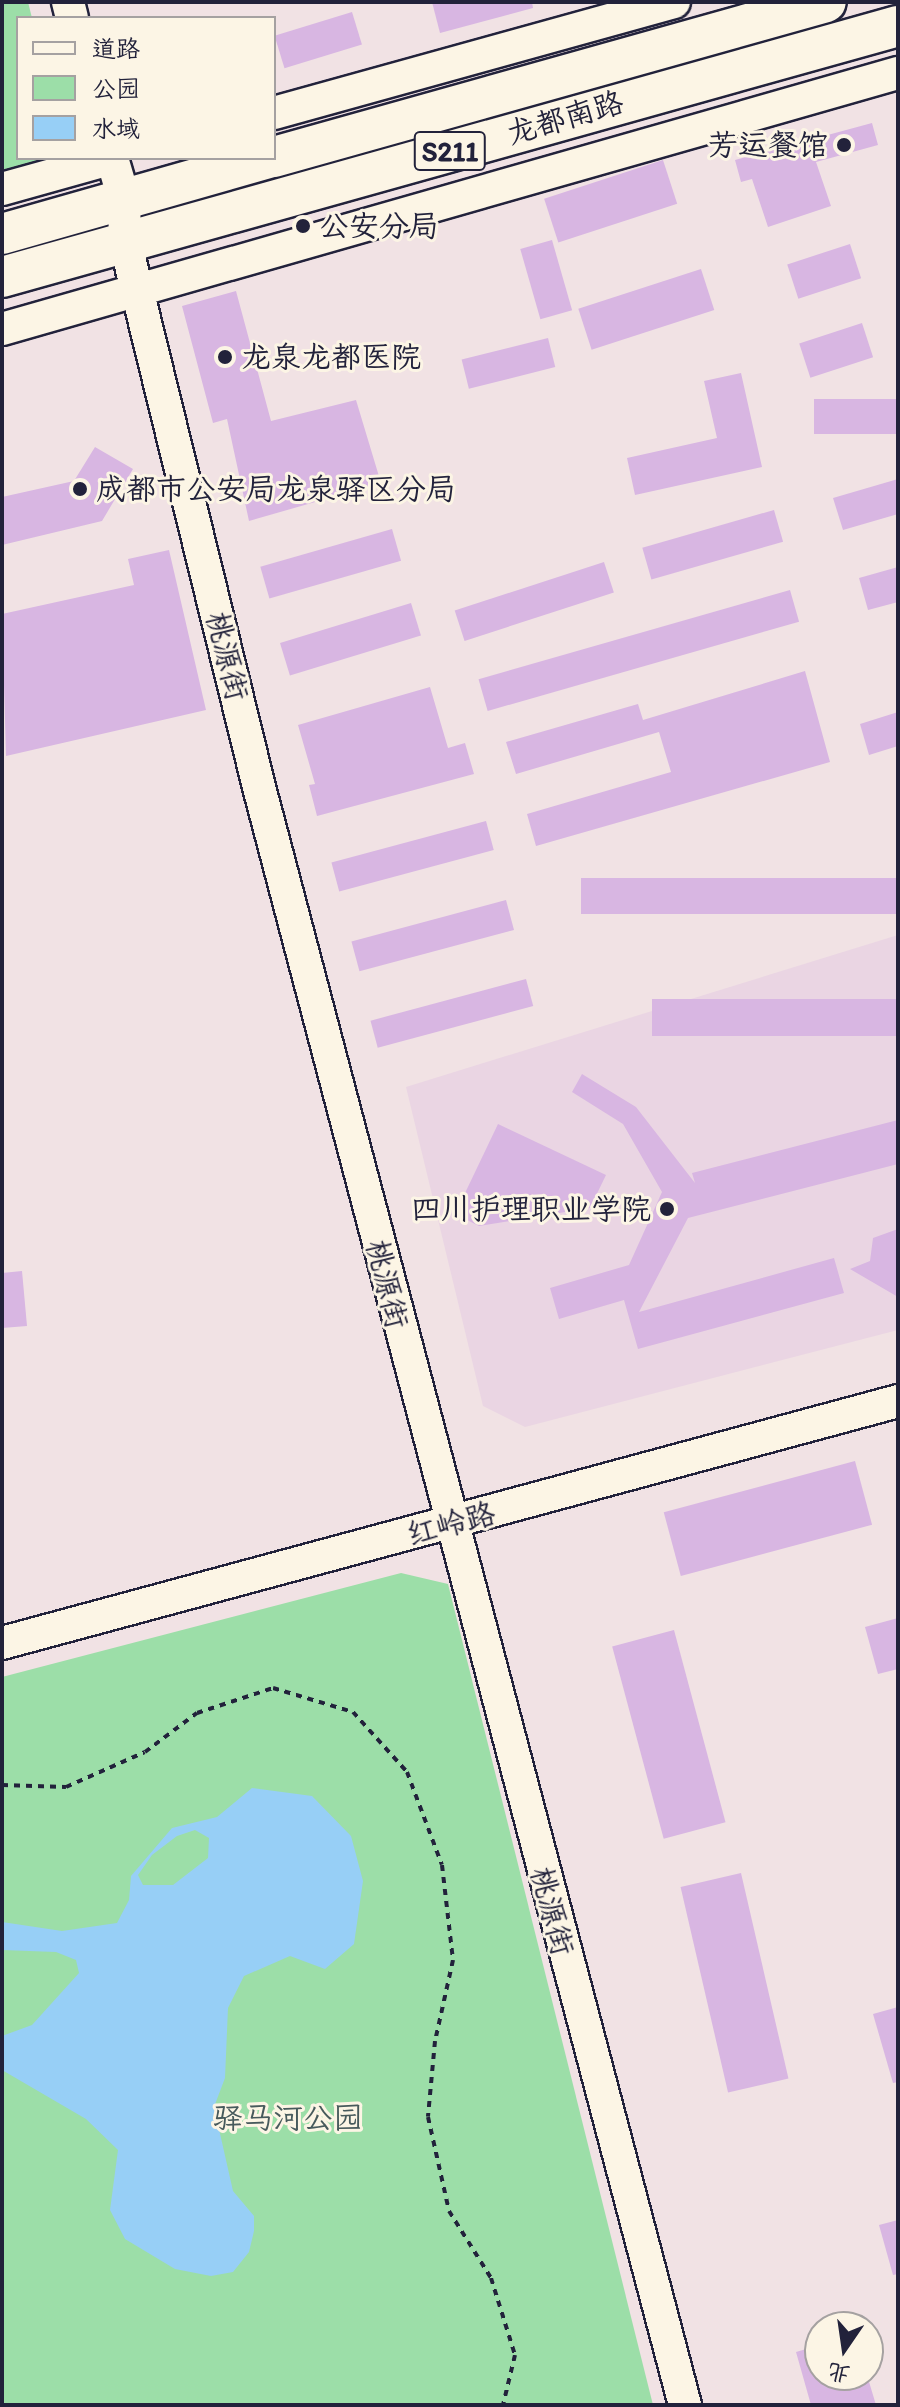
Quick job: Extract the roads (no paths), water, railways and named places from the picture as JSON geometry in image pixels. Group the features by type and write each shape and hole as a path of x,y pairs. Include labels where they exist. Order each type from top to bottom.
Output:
{"main road":[{"name":"龙都南路","path":"276,156 826,2"},
{"name":"龙都南路","path":"2,277 898,26"},
{"name":"龙都南路","path":"2,234 261,160"}],"street":[{"path":"276,112 674,2"},
{"path":"2,329 138,293 898,73"},
{"path":"2,189 105,160"},
{"name":"桃源街","path":"113,160 124,199 125,241 449,1525 685,2405"},
{"name":"红岭路","path":"2,1643 449,1525 898,1401"}],"water":[{"path":"252,1788 312,1796 351,1836 363,1881 354,1944 325,1969 290,1956 244,1976 228,2008 225,2078 214,2107 233,2191 254,2216 254,2231 249,2252 233,2272 211,2276 175,2269 125,2239 110,2210 118,2150 86,2119 2,2070 2,2036 32,2025 79,1973 76,1960 56,1952 2,1950 2,1922 62,1931 117,1923 129,1900 131,1876 172,1828 217,1817","holes":["195,1830 209,1838 208,1858 173,1885 143,1885 138,1875 152,1855 177,1836"]}],"place":[{"name":"芳运餐馆","path":"844,145"},
{"name":"公安分局","path":"303,226"},
{"name":"龙泉龙都医院","path":"225,357"},
{"name":"成都市公安局龙泉驿区分局","path":"80,489"},
{"name":"四川护理职业学院","path":"667,1209"}],"park label":[{"name":"驿马河公园","path":"288,2118"}]}
